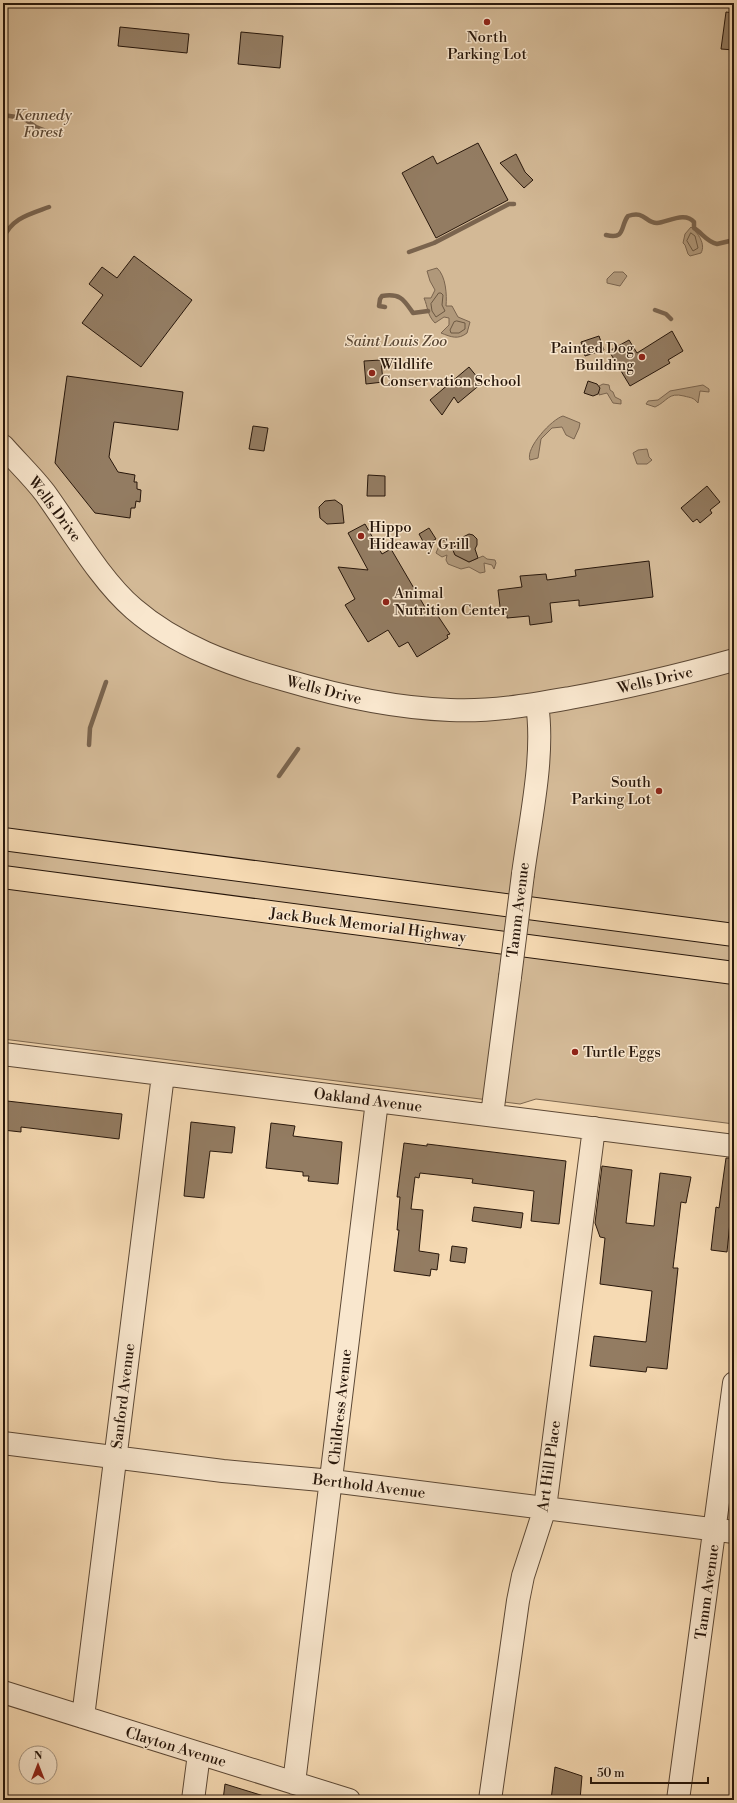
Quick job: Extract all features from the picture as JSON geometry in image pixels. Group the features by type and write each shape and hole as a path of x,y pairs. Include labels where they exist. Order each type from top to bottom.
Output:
{"highway":[{"path":"3,839 734,935"},
{"name":"Jack Buck Memorial Highway","path":"3,877 734,973"}],"street":[{"name":"Wells Drive","path":"3,446 42,490 116,591 133,609 179,640 212,656 270,676 332,694 378,703 424,709 465,711 506,709 537,704 640,684 734,660"},
{"name":"Tamm Avenue","path":"492,1115 539,754 540,728 537,704"},
{"name":"Oakland Avenue","path":"3,1054 734,1146"},
{"name":"Sanford Avenue","path":"83,1717 163,1075"},
{"name":"Childress Avenue","path":"294,1783 332,1482 377,1101"},
{"name":"Art Hill Place","path":"490,1800 518,1601 523,1576 545,1508 594,1128"},
{"name":"Tamm Avenue","path":"678,1800 725,1531 734,1383"},
{"name":"Berthold Avenue","path":"3,1443 725,1531"},
{"name":"Clayton Avenue","path":"3,1692 350,1800"},
{"path":"193,1800 199,1754"}],"green space":[{"path":"3,3 734,3 734,1124 536,1099 520,1104 3,1039"}],"water":[{"path":"691,227 699,235 703,246 701,253 690,256 683,243 685,234"},
{"path":"437,268 440,271 444,281 446,306 452,306 458,317 470,322 467,333 461,337 451,337 441,333 449,325 449,318 444,317 435,323 430,317 424,298 431,298 435,290 427,271"},
{"path":"614,272 623,272 627,276 620,286 607,283 607,279"},
{"path":"603,384 609,385 610,390 613,392 615,397 621,400 621,404 613,403 607,393 599,395 599,386"},
{"path":"703,385 709,389 709,392 700,391 698,403 692,398 675,395 671,396 655,407 646,404 648,401 658,400 670,391"},
{"path":"563,416 580,423 574,439 566,435 562,427 552,428 541,439 538,458 530,460 532,448 540,435 552,422"},
{"path":"647,449 649,457 652,460 647,464 637,464 633,453 638,450"},
{"path":"445,540 448,548 452,548 455,555 469,562 483,556 487,559 495,560 496,563 494,569 492,565 484,563 485,572 480,573 469,567 461,569 448,564 446,560 447,555 442,557 436,553 441,541"}],"building":[{"path":"726,12 734,13 734,50 721,49"},
{"path":"120,27 189,34 187,53 118,46"},
{"path":"241,32 283,36 280,68 238,64"},
{"path":"478,143 508,200 436,238 402,173 433,156 437,164"},
{"path":"516,154 525,172 533,180 524,188 500,163"},
{"path":"134,256 192,300 141,367 82,323 103,295 89,284 102,267 117,278"},
{"name":"Painted Dog Building","path":"672,331 683,351 668,360 670,363 630,386 609,351 629,340 637,353"},
{"path":"599,336 604,350 585,356 581,342"},
{"path":"381,360 383,382 366,384 364,361"},
{"path":"469,367 482,383 458,403 454,397 442,415 430,400"},
{"path":"67,376 183,392 178,430 114,422 109,457 118,472 135,475 134,482 137,482 137,489 141,490 140,502 136,501 135,508 131,508 130,518 95,513 55,463"},
{"path":"588,381 597,384 600,388 598,394 593,396 584,393"},
{"path":"253,426 268,428 264,451 249,449"},
{"path":"368,475 385,476 385,496 367,496"},
{"path":"707,486 720,502 710,510 712,513 700,523 697,519 693,522 681,508"},
{"path":"335,500 342,505 344,523 327,524 320,518 319,507 325,501"},
{"name":"Animal Nutrition Center","path":"365,524 382,554 391,549 429,614 434,610 450,634 447,635 448,638 417,657 408,642 399,647 388,630 368,642 345,605 355,599 338,567 368,570 348,533"},
{"path":"429,528 436,539 425,545 419,534"},
{"path":"469,534 473,535 477,539 475,549 478,558 469,562 455,555 452,548 460,543 463,537"},
{"path":"649,561 653,597 579,606 579,600 550,603 552,622 530,625 529,616 507,618 507,615 501,615 498,590 522,587 520,576 546,574 547,580 576,576 575,570"},
{"path":"7,1101 122,1114 119,1139 21,1127 21,1132 3,1130"},
{"path":"191,1122 235,1127 232,1153 210,1151 204,1198 184,1196"},
{"path":"271,1123 295,1126 293,1136 342,1142 338,1184 308,1181 309,1176 303,1176 303,1172 266,1168"},
{"path":"404,1143 427,1146 427,1144 566,1161 559,1224 531,1221 534,1191 472,1183 473,1179 420,1173 419,1178 415,1177 411,1209 423,1210 419,1251 439,1254 437,1270 431,1269 430,1276 394,1271 399,1230 397,1230 400,1197 397,1197"},
{"path":"726,1158 734,1158 734,1207 732,1222 730,1222 727,1252 711,1250 716,1207 719,1208"},
{"path":"602,1166 632,1170 626,1223 654,1226 660,1173 691,1177 686,1203 681,1202 673,1268 678,1268 667,1369 647,1367 646,1372 590,1366 594,1336 646,1342 652,1291 600,1284 605,1238 600,1237 595,1223"},
{"path":"474,1207 523,1213 521,1228 472,1221"},
{"path":"452,1246 467,1248 465,1263 450,1261"},
{"path":"555,1767 582,1776 580,1800 551,1800"},
{"path":"225,1784 267,1797 267,1800 223,1800"}],"waterway":[{"path":"3,115 23,118 36,127 56,135"},
{"path":"409,252 434,243 509,204 514,204"},
{"path":"3,239 6,232 16,221 49,207"},
{"path":"606,235 617,236 622,231 628,216 638,215 657,223 686,217 694,222 694,228 713,243 717,244 734,240"},
{"path":"385,307 379,306 380,299 382,296 388,295 401,298 413,313 428,311"},
{"path":"655,310 666,314 671,319"},
{"path":"89,745 90,728 106,682"},
{"path":"279,776 298,749"}],"place":[{"name":"North Parking Lot","path":"487,22"},
{"name":"Painted Dog Building","path":"642,357"},
{"name":"Wildlife Conservation School","path":"372,373"},
{"name":"Hippo Hideaway Grill","path":"361,536"},
{"name":"Animal Nutrition Center","path":"386,602"},
{"name":"South Parking Lot","path":"659,791"},
{"name":"Turtle Eggs","path":"575,1052"}],"park label":[{"name":"Kennedy Forest","path":"43,124"},
{"name":"Saint Louis Zoo","path":"396,341"}]}
